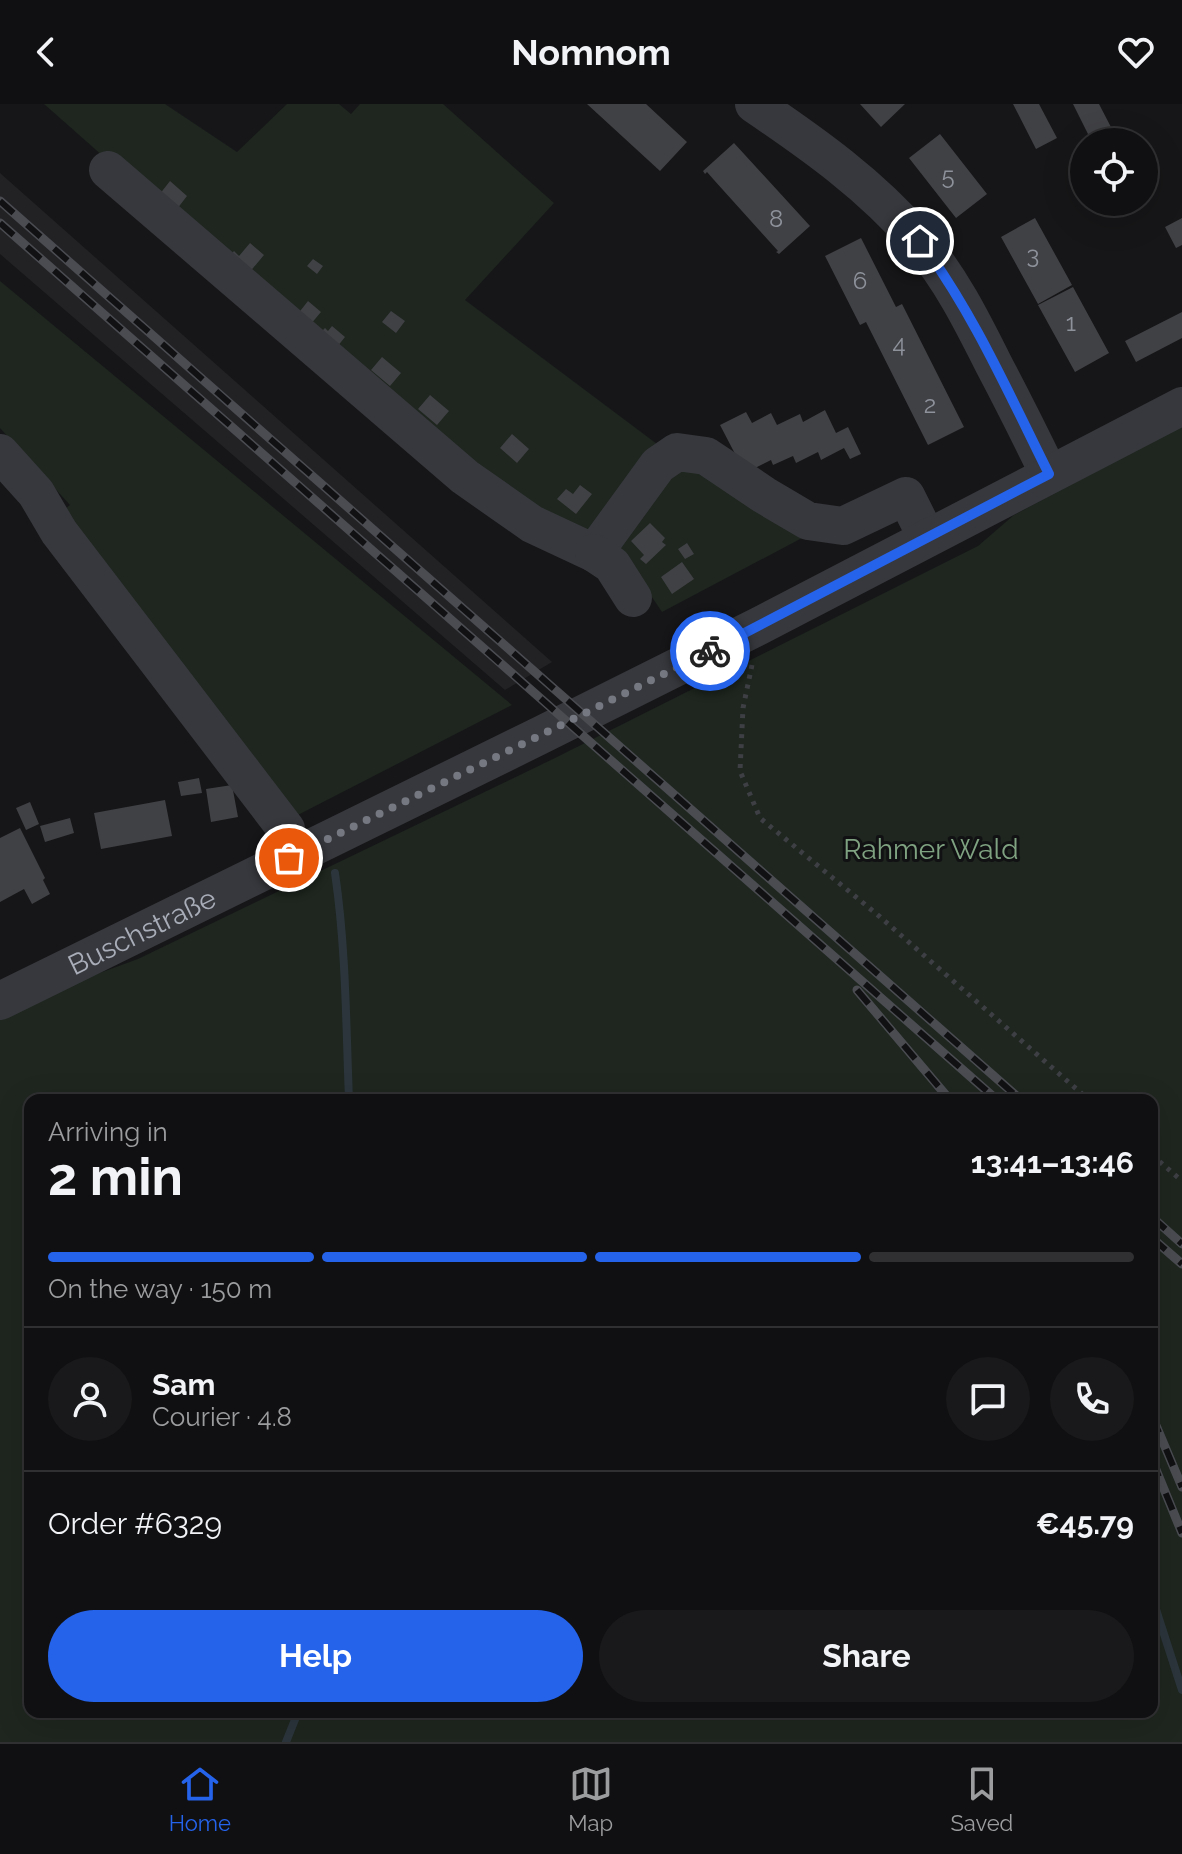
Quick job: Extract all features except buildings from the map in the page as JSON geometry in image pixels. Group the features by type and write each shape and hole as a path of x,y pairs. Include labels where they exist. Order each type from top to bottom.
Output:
{"street":[{"path":"754,104 862,182 920,241 962,302 1049,474"},
{"path":"108,170 465,477 532,524 594,553 612,565 633,598"},
{"name":"Buschstraße","path":"0,1001 759,626 1182,406"},
{"path":"594,553 658,465 677,452 706,456 808,521 843,526 906,496 927,538"},
{"path":"0,453 36,493 59,532 286,829"}],"path":[{"path":"753,664 743,708 740,771 760,818 879,916 1082,1094"},
{"path":"1158,1160 1182,1181"}],"shaded area":[{"path":"0,173 552,662 505,690 0,254"}],"green space":[{"path":"44,104 165,104 237,152 287,104 339,104 351,114 360,104 443,104 554,203 465,300 661,447 802,538 662,612 621,551 523,504 121,172"},
{"path":"0,281 512,705 292,818 59,514 70,505 0,428"},
{"name":"Rahmer Wald","path":"1182,426 1182,1742 0,1742 0,1016 42,994 138,959 555,758 978,546 1014,515"}],"waterway":[{"path":"335,873 343,958 349,1094"},
{"path":"1158,1616 1182,1690"},
{"path":"286,1742 296,1718"}],"railway":[{"path":"0,201 1014,1094"},
{"path":"0,223 990,1094"},
{"path":"857,990 945,1094"},
{"path":"1158,1222 1182,1244"},
{"path":"1158,1243 1182,1264"},
{"path":"1158,1430 1182,1487"},
{"path":"1158,1475 1182,1533"}],"way so far":[{"path":"289,858 710,651"}],"route":[{"path":"710,651 1049,474 962,302 920,241"}]}
